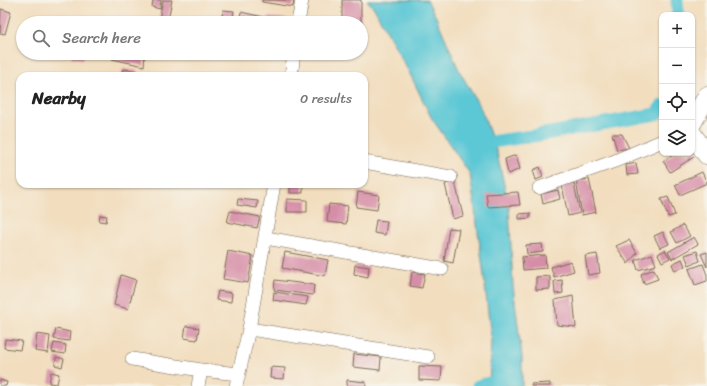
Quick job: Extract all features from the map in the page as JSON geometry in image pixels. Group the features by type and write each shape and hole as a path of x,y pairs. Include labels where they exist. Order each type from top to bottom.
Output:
{"street":[{"path":"299,16 302,0"},
{"path":"292,72 293,60"},
{"path":"694,120 707,96"},
{"path":"695,138 707,155"},
{"path":"539,188 615,161 659,142"},
{"path":"368,163 451,177"},
{"path":"132,359 201,370 238,380 266,238 273,188"},
{"path":"266,238 442,269"},
{"path":"249,329 428,357"},
{"path":"198,386 201,370"}],"water":[{"path":"367,0 427,0 459,70 481,109 497,153 509,207 513,286 522,357 522,386 489,386 491,339 470,174 431,117 410,74 374,8"}],"building":[{"path":"153,0 161,0 160,9 152,7"},
{"path":"163,0 172,0 169,16 160,16"},
{"path":"262,0 294,0 293,7 262,2"},
{"path":"342,0 361,0 361,16 342,16"},
{"path":"1,9 11,12 5,34 0,33"},
{"path":"223,10 234,11 233,16 222,16"},
{"path":"241,12 259,16 240,16"},
{"path":"117,60 144,60 144,66"},
{"path":"123,69 137,71 137,72 122,72"},
{"path":"612,134 622,134 629,148 617,150"},
{"path":"695,152 697,155 670,172 663,161 671,156 695,156"},
{"path":"516,155 520,169 508,174 505,159"},
{"path":"636,163 638,174 627,175 626,165"},
{"path":"540,167 543,177 536,180 533,170"},
{"path":"702,172 707,183 680,195 675,185"},
{"path":"589,179 596,212 582,215 576,181"},
{"path":"455,182 463,216 453,219 445,184"},
{"path":"574,183 580,213 568,216 562,185"},
{"path":"290,188 303,188 303,193 290,193"},
{"path":"558,190 560,199 543,204 541,194"},
{"path":"358,192 379,195 377,210 356,207"},
{"path":"518,192 520,205 488,207 486,194"},
{"path":"668,197 675,215 668,217 661,199"},
{"path":"238,199 258,201 257,208 237,205"},
{"path":"287,199 307,200 307,212 287,212"},
{"path":"329,204 348,206 346,224 327,222"},
{"path":"230,211 260,217 257,228 227,222"},
{"path":"530,213 530,218 519,219 519,214"},
{"path":"100,215 107,216 106,222 99,221"},
{"path":"376,220 387,221 385,235 374,233"},
{"path":"683,225 690,236 677,243 671,232"},
{"path":"449,228 459,229 453,263 444,261"},
{"path":"663,232 669,244 660,248 654,236"},
{"path":"694,237 698,244 672,259 668,252"},
{"path":"629,240 637,253 628,264 616,246"},
{"path":"542,244 543,252 527,254 526,245"},
{"path":"665,250 670,258 662,262 658,254"},
{"path":"228,251 253,256 248,283 223,279"},
{"path":"697,251 700,261 689,265 685,255"},
{"path":"285,252 328,260 325,276 282,268"},
{"path":"707,252 707,267 701,254"},
{"path":"597,254 600,273 588,275 585,256"},
{"path":"652,254 656,265 638,270 635,260"},
{"path":"545,255 546,268 523,270 522,257"},
{"path":"682,259 685,266 675,271 672,264"},
{"path":"571,261 574,271 554,277 551,267"},
{"path":"703,264 707,275 707,281 695,285 689,269"},
{"path":"355,265 369,267 368,277 354,274"},
{"path":"654,269 658,279 644,284 641,274"},
{"path":"412,272 425,274 422,288 410,286"},
{"path":"121,275 136,280 128,309 114,305"},
{"path":"550,276 550,289 536,290 536,277"},
{"path":"275,280 314,285 313,295 274,290"},
{"path":"562,280 563,293 555,294 554,281"},
{"path":"218,291 232,293 231,302 216,300"},
{"path":"274,292 308,297 306,305 273,300"},
{"path":"573,296 576,327 557,325 555,300"},
{"path":"186,326 199,328 197,340 184,338"},
{"path":"56,329 70,332 69,341 54,339"},
{"path":"37,334 50,336 48,353 35,351"},
{"path":"5,339 22,341 20,350 4,348"},
{"path":"54,343 66,345 65,354 52,352"},
{"path":"354,354 381,357 380,370 353,367"},
{"path":"56,357 64,359 62,367 55,365"},
{"path":"419,366 442,367 441,381 419,380"},
{"path":"271,367 285,368 284,379 270,378"},
{"path":"51,372 59,374 57,384 49,383"},
{"path":"0,380 7,382 6,386 0,386"},
{"path":"347,380 366,382 366,386 347,386"},
{"path":"550,383 550,386 531,386 531,384"}],"waterway":[{"path":"677,0 678,12"},
{"path":"477,144 539,135 656,114 659,110"},
{"path":"478,386 504,379"}]}
